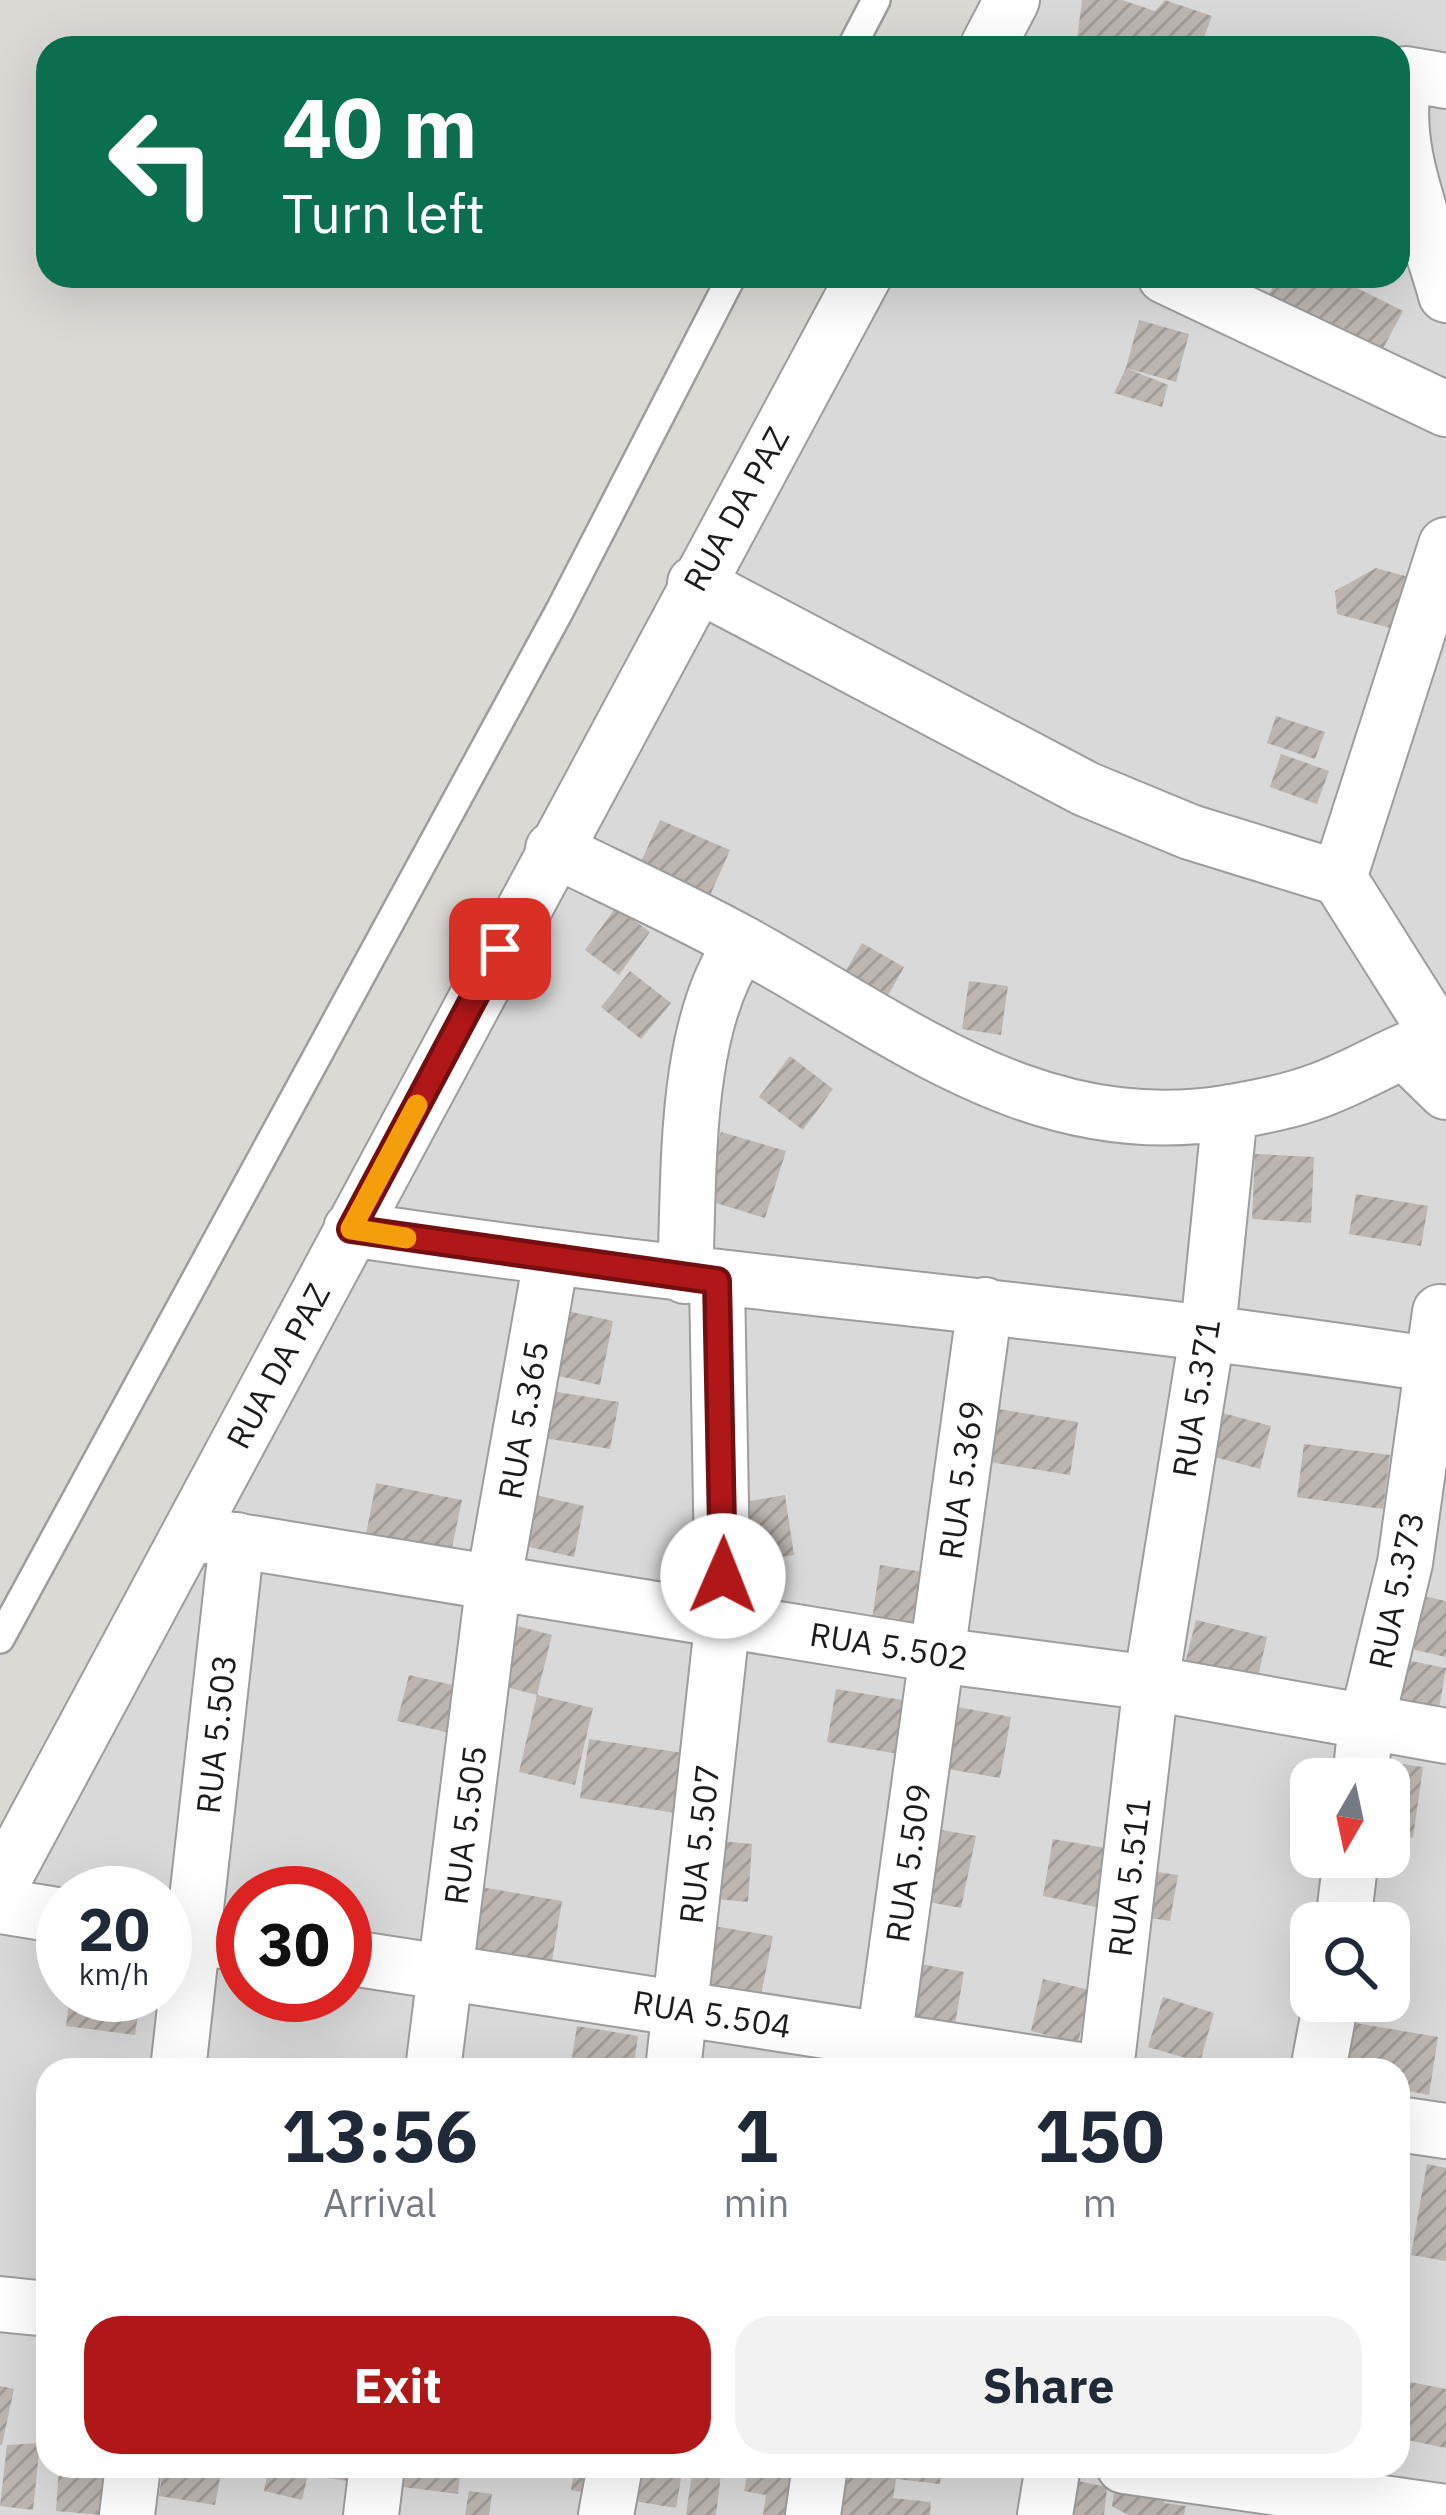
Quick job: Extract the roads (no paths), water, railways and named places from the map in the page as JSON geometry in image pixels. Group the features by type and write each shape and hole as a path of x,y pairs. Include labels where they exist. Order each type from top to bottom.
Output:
{"street":[{"path":"993,36 1012,0"},
{"path":"1410,75 1446,81"},
{"path":"1410,162 1446,295"},
{"name":"RUA DA PAZ","path":"0,1886 214,1536 351,1229 694,583 857,288"},
{"path":"1190,288 1446,409"},
{"path":"1339,878 1446,545"},
{"path":"694,583 1086,789 1190,832 1339,878 1431,1043 1446,1092"},
{"path":"553,849 742,943 905,1042 1016,1093 1087,1111 1154,1119 1230,1112 1316,1092 1431,1043"},
{"name":"RUA 5.507","path":"675,2058 723,1617 701,1278 695,1097 715,992 742,943"},
{"name":"RUA 5.371","path":"1151,1683 1208,1330 1230,1112"},
{"path":"351,1229 701,1278 1208,1330"},
{"name":"RUA 5.365","path":"494,1580 550,1260"},
{"name":"RUA 5.369","path":"937,1655 985,1305"},
{"name":"RUA 5.373","path":"1208,1330 1437,1339 1406,1563 1366,1724 1362,1758"},
{"name":"RUA 5.502","path":"214,1536 937,1655 1151,1683 1446,1736"},
{"name":"RUA 5.503","path":"180,2058 200,1938 214,1536"},
{"name":"RUA 5.505","path":"436,2058 494,1580"},
{"name":"RUA 5.509","path":"882,2055 937,1655"},
{"name":"RUA 5.511","path":"1107,2058 1151,1683"},
{"path":"0,1906 36,1912"},
{"name":"RUA 5.504","path":"372,1960 681,2010 882,2055 921,2058"},
{"path":"1320,2058 1327,2022"},
{"path":"1410,2126 1446,2131"},
{"path":"0,2304 36,2308"},
{"path":"127,2515 132,2478"},
{"path":"370,2515 375,2478"},
{"path":"606,2515 613,2478"},
{"path":"813,2515 818,2478"},
{"path":"1045,2515 1051,2478"},
{"path":"1206,2478 1446,2512"}],"lane":[{"path":"858,36 877,0"},
{"path":"0,1640 560,610 727,288"}]}
